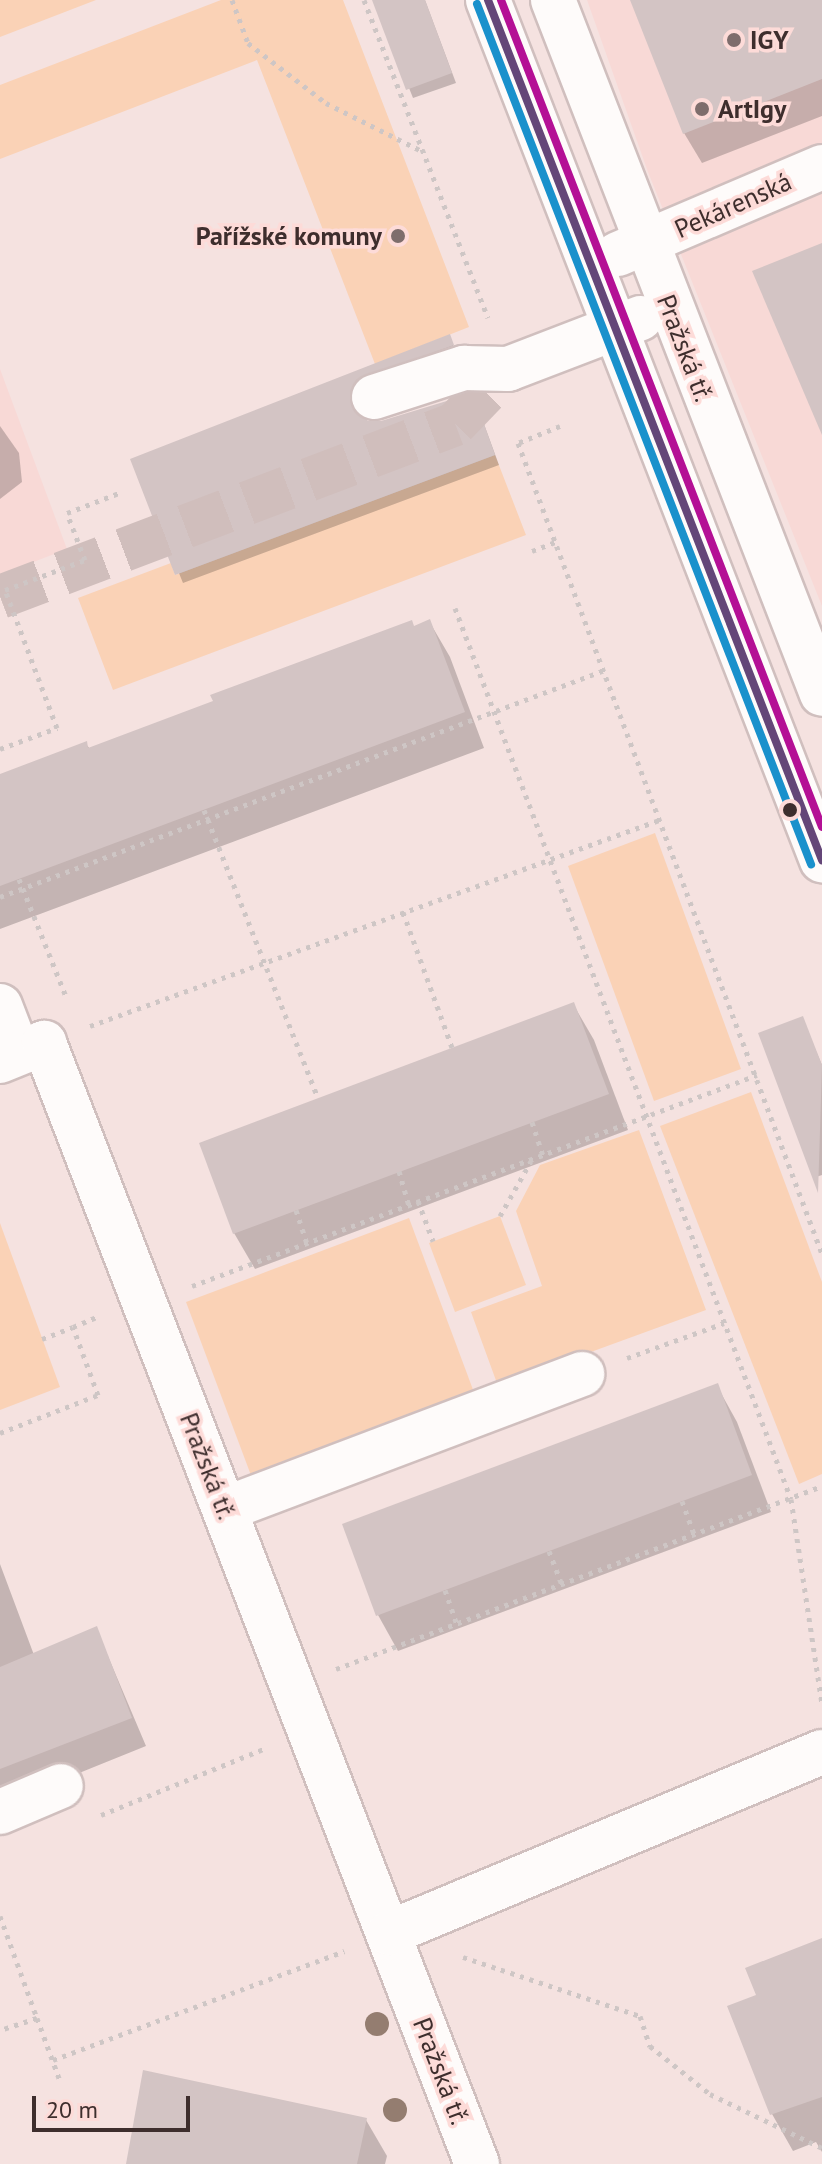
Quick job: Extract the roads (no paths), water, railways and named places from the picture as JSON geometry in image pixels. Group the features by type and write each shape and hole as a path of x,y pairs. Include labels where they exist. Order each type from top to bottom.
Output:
{"street":[{"path":"488,0 601,298 822,860"},
{"name":"Pražská tř.","path":"553,0 669,307 822,694"},
{"name":"Pekárenská","path":"374,397 464,368 508,369 560,349 645,244 822,167"},
{"path":"601,298 669,307"},
{"name":"Pražská tř.","path":"0,1006 36,1047 144,1301 385,1924 463,2160"},
{"path":"225,1509 582,1374"},
{"path":"385,1924 822,1752"},
{"path":"0,1812 74,1804"}],"tunnel":[{"path":"0,597 455,424 508,369"}],"place":[{"name":"IGY","path":"734,40"},
{"name":"ArtIgy","path":"702,109"},
{"name":"Pařížské komuny","path":"398,236"}]}
